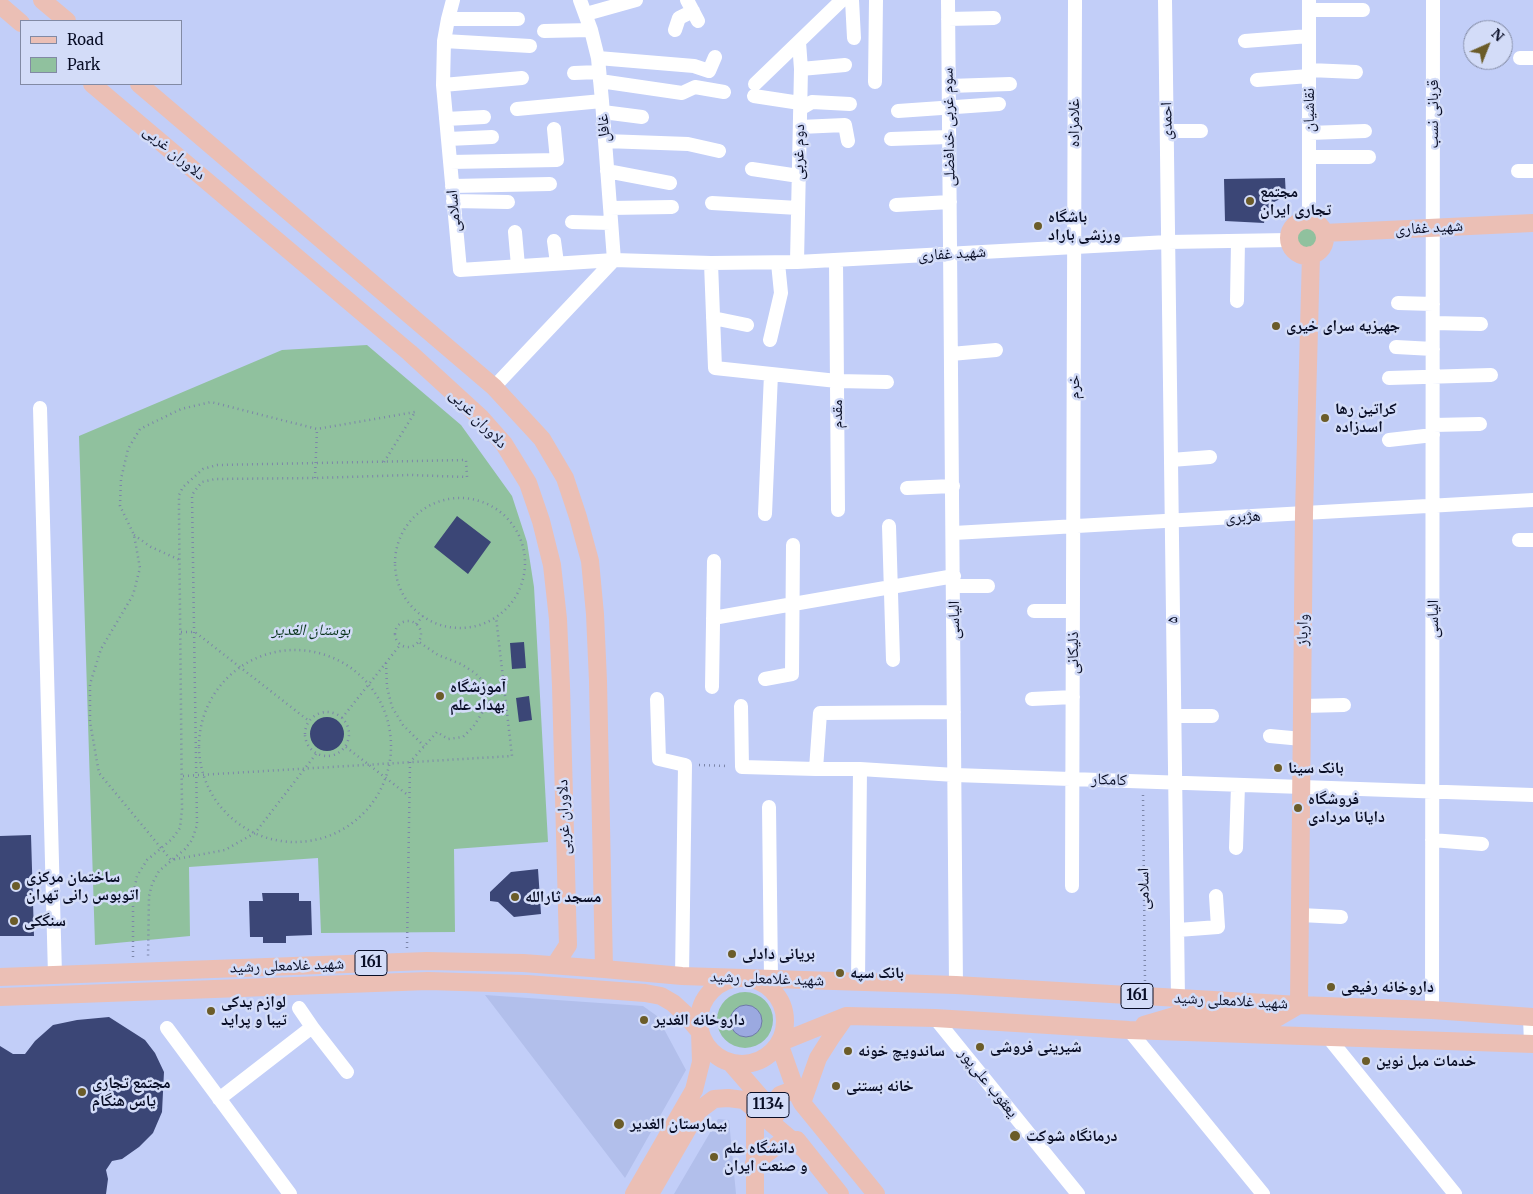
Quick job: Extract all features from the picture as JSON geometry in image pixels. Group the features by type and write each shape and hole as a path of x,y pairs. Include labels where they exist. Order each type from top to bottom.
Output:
{"main road":[{"path":"42,0 66,20"},
{"path":"0,5 20,22"},
{"name":"دلاوران غربی","path":"93,85 410,353 481,418 504,444 528,483 541,521 552,565 558,619 568,945 555,965"},
{"name":"دلاوران غربی","path":"140,85 494,387 542,439 565,478 590,561 595,614 604,968"},
{"path":"1309,220 1318,224 1324,233 1324,244 1321,250 1311,255 1299,254 1294,250 1289,240 1289,235 1294,225 1298,222 1309,220"},
{"name":"شهید غفاری","path":"1324,233 1533,223"},
{"name":"وارباز","path":"1300,1005 1304,513 1311,255"},
{"name":"شهید غلامعلی رشید","path":"0,977 407,962 523,963 604,968 682,976 956,985 1532,1017"},
{"path":"634,1194 694,1090 701,1062 698,1019 701,1006 707,995 717,986 728,980 741,978 752,980 763,984 772,991 779,1000 783,1010 783,1033 779,1043 767,1055 752,1063 730,1062 717,1056 706,1046 700,1032"},
{"name":"شهید غلامعلی رشید","path":"0,997 428,981 527,984 645,993 660,996 673,1003 700,1032"},
{"path":"1129,1030 1178,1015 1275,1019 1300,1005"},
{"path":"1347,1037 1342,1030 1341,1022 1343,1014 1348,1007"},
{"path":"754,1194 754,1163 763,1109 774,1102 780,1095 788,1092 799,1097 818,1058 846,1016"},
{"name":"شهید غلامعلی رشید","path":"779,1043 846,1016 935,1018 1129,1030 1532,1045"},
{"name":"1134","path":"779,1043 799,1097 876,1194"},
{"name":"1134","path":"730,1062 763,1109 804,1149 840,1194"},
{"path":"650,1194 698,1111 714,1098 744,1100 763,1109 788,1137 804,1149"},
{"path":"754,1163 788,1137"}],"street":[{"name":"اسلامی","path":"453,0 444,41 443,85 460,270 614,260"},
{"name":"غافل","path":"580,0 591,30 599,70 614,260"},
{"path":"586,14 615,3 636,0"},
{"path":"842,0 799,42 755,90 800,106 812,102 850,104"},
{"path":"852,0 854,38"},
{"path":"875,82 876,0"},
{"name":"سوم غربی خدافضلی","path":"948,0 950,254"},
{"name":"غلامزاده","path":"1074,247 1075,0"},
{"name":"احمدی","path":"1165,0 1168,242"},
{"name":"قربانی نسب","path":"1433,0 1433,228"},
{"path":"1309,5 1363,10"},
{"name":"نقاشیان","path":"1309,5 1309,220"},
{"path":"675,30 679,18 692,10"},
{"path":"948,18 994,18"},
{"path":"448,19 518,19"},
{"path":"544,31 591,30"},
{"path":"1245,41 1309,36"},
{"path":"444,41 530,46"},
{"name":"دوم غربی","path":"797,262 801,69 799,42"},
{"path":"574,73 599,70 694,66 708,72 715,57"},
{"path":"801,69 845,65"},
{"path":"599,70 682,93 695,87 724,92"},
{"path":"1256,80 1309,73 1356,72"},
{"path":"443,85 522,78"},
{"path":"949,86 1010,84"},
{"path":"898,111 999,104"},
{"path":"517,109 603,106 642,117"},
{"path":"446,119 484,117"},
{"path":"800,127 845,126 848,141"},
{"path":"450,162 558,160 554,129"},
{"path":"1167,131 1201,131"},
{"path":"1309,133 1365,131"},
{"path":"448,139 492,137"},
{"path":"891,139 949,137"},
{"path":"605,141 688,144 719,151"},
{"path":"1309,157 1369,157"},
{"path":"752,169 799,176"},
{"path":"608,170 670,183"},
{"path":"1518,171 1533,171"},
{"path":"452,186 550,184"},
{"path":"454,201 508,202"},
{"path":"896,205 950,202"},
{"path":"712,203 798,208"},
{"path":"572,222 672,207"},
{"name":"الیاسی","path":"1432,1010 1433,228"},
{"path":"515,232 518,266"},
{"name":"شهید غفاری","path":"614,260 778,263 1168,242 1289,240"},
{"path":"554,241 557,264"},
{"path":"1237,301 1238,241"},
{"name":"۵","path":"1168,242 1178,998"},
{"name":"خرم","path":"1073,527 1074,247"},
{"name":"الیاسی","path":"950,254 954,534 956,985"},
{"path":"494,387 614,260"},
{"path":"836,260 837,381 886,382"},
{"path":"711,263 713,318 747,325"},
{"path":"770,340 781,293 778,263"},
{"path":"1398,303 1433,304"},
{"name":"مقدم","path":"713,318 715,368 837,381 838,510"},
{"path":"1433,323 1481,324"},
{"path":"1396,347 1433,349"},
{"path":"951,354 996,350"},
{"path":"765,514 771,374"},
{"path":"1389,378 1491,375"},
{"path":"40,408 55,975"},
{"path":"1389,440 1433,430 1480,424"},
{"path":"1171,460 1210,457"},
{"path":"907,488 953,486"},
{"name":"هژبری","path":"954,534 1533,500"},
{"path":"889,526 893,660"},
{"name":"ذلیکانی","path":"1072,886 1073,527"},
{"path":"765,679 792,674 793,545"},
{"path":"712,687 714,561"},
{"path":"713,618 891,587 954,581 988,586"},
{"path":"1034,610 1073,611"},
{"path":"1032,699 1073,698"},
{"path":"657,699 659,759 685,765 682,976"},
{"path":"1302,706 1344,705"},
{"path":"741,706 742,767"},
{"path":"816,770 820,713 954,712"},
{"path":"1175,716 1212,716"},
{"path":"1270,736 1302,739"},
{"name":"کامکار","path":"742,767 816,770 860,769 1533,796"},
{"path":"858,982 860,769"},
{"path":"1236,848 1238,785"},
{"path":"769,807 771,979"},
{"path":"1432,840 1482,844"},
{"path":"1178,930 1218,927 1216,896"},
{"path":"1300,915 1342,917"},
{"path":"299,1008 346,1072"},
{"path":"1532,1017 1532,1045"},
{"name":"یعقوب علی‌پور","path":"935,1018 1078,1194"},
{"path":"219,1099 312,1027"},
{"path":"167,1028 290,1194"},
{"path":"1129,1030 1263,1194"},
{"path":"1328,1037 1455,1194"}],"path":[{"path":"171,860 99,773 90,722 90,684 101,649 133,595 140,568 134,535 120,506 120,479 128,449 140,429 181,409 211,402 318,428 415,412 384,462"},
{"path":"315,478 318,428"},
{"path":"466,460 467,477 410,475 215,479 202,482 192,495 197,825 192,840 185,849 159,871 152,884 140,972 133,896 137,876 147,860 172,839 180,828 182,809 179,495 183,487 203,468 217,465 466,460"},
{"path":"460,498 481,501 499,511 513,526 522,544 525,565 521,585 511,603 496,617 478,625 460,628 441,625 423,616 408,602 398,584 395,564 398,543 407,525 421,510 440,501 460,498"},
{"path":"134,535 151,547 180,560"},
{"path":"416,624 423,616"},
{"path":"183,776 512,756 496,617"},
{"path":"405,622 416,624 421,630 419,642 412,647 404,647 397,642 395,634 398,626 405,622"},
{"path":"181,632 195,632 309,721"},
{"path":"407,962 410,762 436,732 448,739 462,737 473,727 490,701 486,684 475,673 461,664 438,655 419,642"},
{"path":"342,718 400,644"},
{"path":"282,650 306,650 330,656 351,668 369,684 384,708 391,734 390,764 386,778 375,800 357,820 334,834 308,841 281,841 255,833 233,819 215,799 203,775 199,752 200,728 208,705 220,685 239,666 282,650"},
{"path":"386,663 387,687 392,707 403,725 424,746"},
{"path":"328,712 342,718 347,723 349,730 350,738 346,747 337,755 330,757 322,757 310,749 305,735 309,721 314,716 328,712"},
{"path":"346,747 409,796"},
{"path":"171,860 225,850 255,833 316,754"},
{"path":"685,765 742,767"},
{"name":"اسلامی","path":"1143,781 1145,996"}],"shaded area":[{"name":"بیمارستان الغدیر","path":"485,995 643,1006 657,1016 686,1070 625,1178"},
{"path":"746,1005 757,1010 762,1021 757,1032 746,1037 735,1032 730,1021 735,1010"},
{"name":"دانشگاه علم و صنعت ایران","path":"718,1119 729,1120 736,1194 674,1194"}],"green space":[{"path":"1307,226 1316,229 1319,238 1316,247 1307,250 1298,247 1295,238 1298,229"},
{"name":"بوستان الغدیر","path":"367,345 461,425 512,496 527,542 534,587 548,842 454,849 455,932 321,933 318,858 189,867 190,936 95,945 79,436 282,350"},
{"path":"745,992 756,994 765,1000 771,1009 773,1020 771,1031 765,1040 756,1046 745,1048 734,1046 725,1040 719,1031 717,1020 719,1009 725,1000 734,994"}],"building":[{"name":"مجتمع تجاری ایران","path":"1285,178 1286,198 1272,203 1266,212 1264,223 1225,221 1224,179"},
{"path":"457,516 491,542 468,574 434,547"},
{"path":"524,642 526,668 512,669 510,643"},
{"path":"529,696 532,720 519,722 516,698"},
{"path":"327,717 339,722 344,734 339,746 327,751 315,746 310,734 315,722"},
{"name":"ساختمان مرکزی اتوبوس رانی تهران","path":"31,835 34,936 0,936 0,836"},
{"name":"مسجد ثارالله","path":"538,869 541,914 514,917 498,902 490,901 490,892 511,872"},
{"path":"262,893 299,893 299,901 311,901 312,935 286,936 286,943 263,943 263,937 250,937 249,901 263,901"},
{"name":"مجتمع تجاری یاس هنگام","path":"109,1017 145,1040 155,1053 164,1072 162,1112 153,1133 139,1147 122,1159 112,1161 106,1170 108,1179 106,1194 0,1194 0,1046 13,1054 25,1054 35,1041 53,1025 77,1020"}],"place":[{"name":"مجتمع تجاری ایران","path":"1250,201"},
{"name":"باشگاه ورزشی باراد","path":"1038,226"},
{"name":"جهیزیه سرای خیری","path":"1276,326"},
{"name":"کراتین رها اسدزاده","path":"1325,418"},
{"name":"آموزشگاه بهداد علم","path":"440,696"},
{"name":"بانک سینا","path":"1278,768"},
{"name":"فروشگاه دایانا مردادی","path":"1298,808"},
{"name":"ساختمان مرکزی اتوبوس رانی تهران","path":"16,886"},
{"name":"مسجد ثارالله","path":"515,897"},
{"name":"سنگکی","path":"14,921"},
{"name":"بریانی دادلی","path":"732,954"},
{"name":"بانک سپه","path":"840,973"},
{"name":"داروخانه رفیعی","path":"1331,987"},
{"name":"لوازم یدکی تیبا و پراید","path":"211,1011"},
{"name":"داروخانه الغدیر","path":"644,1020"},
{"name":"شیرینی فروشی","path":"980,1047"},
{"name":"ساندویچ خونه","path":"848,1051"},
{"name":"خدمات مبل نوین","path":"1366,1061"},
{"name":"خانه بستنی","path":"836,1086"},
{"name":"مجتمع تجاری یاس هنگام","path":"82,1092"},
{"name":"بیمارستان الغدیر","path":"619,1124"},
{"name":"درمانگاه شوکت","path":"1015,1136"},
{"name":"دانشگاه علم و صنعت ایران","path":"714,1157"}]}
